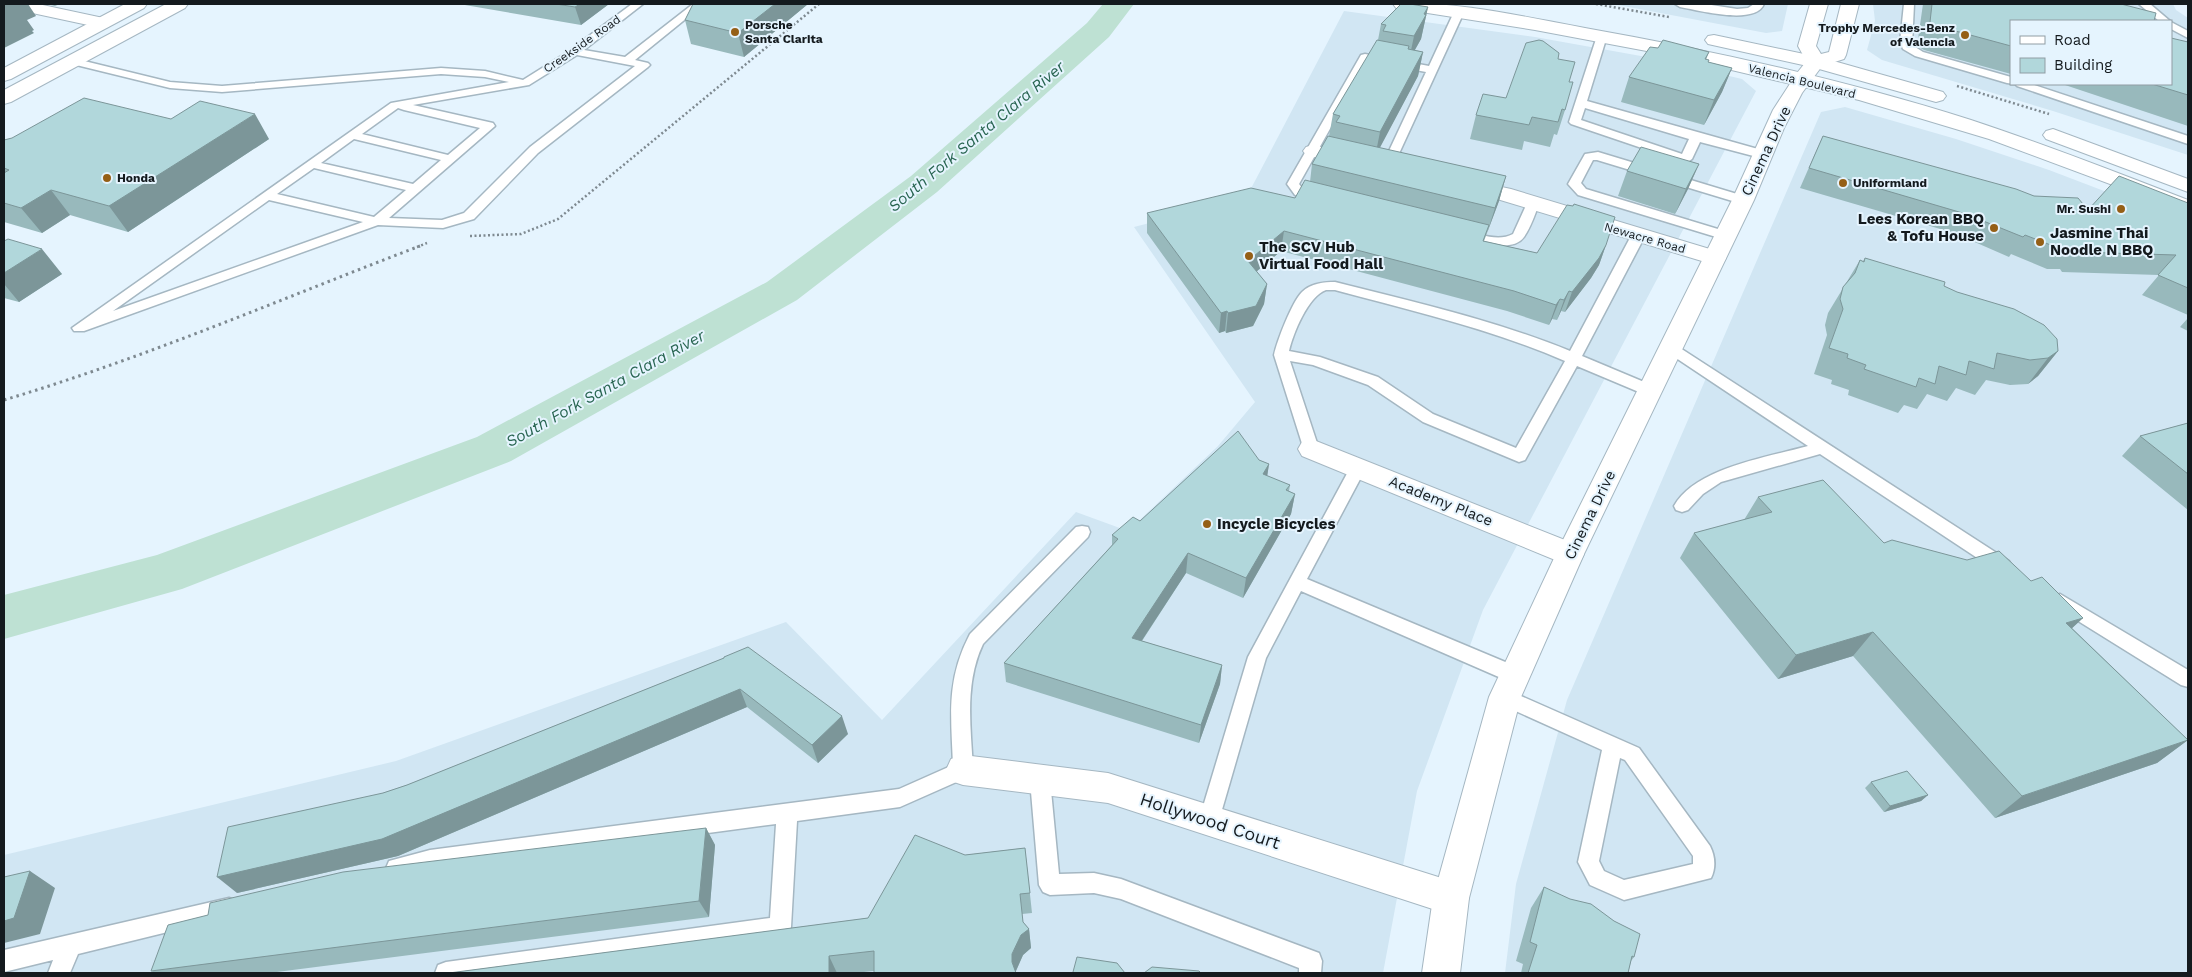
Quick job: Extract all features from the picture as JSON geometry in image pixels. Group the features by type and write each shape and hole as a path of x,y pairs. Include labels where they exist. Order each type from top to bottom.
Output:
{"street":[{"path":"15,4 102,23"},
{"path":"4,75 140,4"},
{"path":"4,98 179,4"},
{"name":"Valencia Boulevard","path":"1402,4 1808,71 1930,94 2024,125 2188,186"},
{"path":"1819,4 1807,46 1808,71 1837,55 1850,4"},
{"name":"Valencia Boulevard","path":"1694,35 1808,71 1930,114 2039,149 2188,207"},
{"name":"Cinema Drive","path":"1441,973 1451,898 1510,686 1570,554 1672,349 1743,200 1761,154 1808,71"},
{"path":"1313,151 1396,170"},
{"name":"Newacre Road","path":"1445,181 1503,194 1638,236 1720,247"},
{"name":"Academy Place","path":"1311,449 1570,554"},
{"name":"Hollywood Court","path":"963,770 1108,788 1451,898"}],"lane":[{"name":"Creekside Road","path":"525,82 575,51 638,4"},
{"path":"627,61 699,4"},
{"path":"1680,4 1740,13 1752,11 1759,4"},
{"path":"1908,4 1905,42 1907,47 1919,54 2010,81"},
{"path":"2144,4 2164,20"},
{"path":"1396,170 1432,70 1459,12"},
{"path":"2172,25 2188,35"},
{"path":"1602,36 1575,122 1686,159 1696,137"},
{"path":"266,194 377,220 443,224 470,216 534,150 644,65 575,51"},
{"path":"1334,202 1306,195 1294,188 1293,184 1365,57 1432,70"},
{"path":"72,61 170,85 222,89 441,71 485,74 525,82"},
{"path":"395,105 489,126 377,220 79,328 266,194 395,105 525,82"},
{"path":"2024,85 2188,140"},
{"path":"1581,103 1761,154"},
{"path":"352,135 451,159"},
{"path":"1720,247 1582,192 1574,184 1589,158 1598,156 1743,200"},
{"path":"311,164 415,188"},
{"path":"1456,232 1498,242 1513,240 1518,236 1533,204"},
{"path":"1281,355 1315,360 1373,380 1428,418 1519,456 1574,358 1638,236"},
{"path":"1311,449 1281,355 1284,340 1306,296 1315,289 1325,286 1351,289 1481,324 1530,340 1651,391"},
{"path":"1672,349 2017,576"},
{"path":"1682,506 1697,490 1716,478 1821,448"},
{"path":"1208,820 1257,657 1358,468"},
{"path":"382,872 430,860 900,798 963,770 962,674 969,651 976,639 1082,532"},
{"path":"1297,582 1510,686 1632,754 1703,853 1704,871 1624,890 1597,878 1588,862 1613,745"},
{"path":"2050,596 2188,679"},
{"path":"1040,780 1050,885 1094,883 1121,889 1311,961 1310,973"},
{"path":"446,973 780,927 787,812"},
{"path":"4,961 246,904"},
{"path":"59,973 71,945"}],"shaded area":[{"path":"1613,4 1788,4 1782,31 1766,33"},
{"path":"1873,4 2173,4 2176,10 2188,18 2188,155 2053,111 1882,60 1867,50 1875,21"},
{"path":"1344,11 1535,37 1652,58 1742,79 1756,91 1483,610 1417,791 1383,973 4,973 4,855 396,761 786,622 882,720 1076,512 1128,531 1218,446 1255,402 1134,227 1246,198"},
{"path":"1845,107 1956,139 2049,170 2188,223 2188,973 1505,973 1516,884 1567,700 1821,112"}],"building":[{"path":"556,4 580,4 575,7"},
{"path":"693,4 775,4 738,33 685,20"},
{"path":"1401,4 1428,7 1424,14 1426,15 1414,36 1383,31 1386,25 1381,24"},
{"path":"1932,4 2121,4 2156,13 2154,20 2010,20 2010,46 1937,26 1930,22"},
{"path":"2172,38 2188,42 2188,95 2155,85 2172,85"},
{"path":"1377,40 1409,46 1408,49 1423,52 1380,132 1336,122 1340,116 1333,114"},
{"path":"1539,40 1559,53 1558,59 1575,62 1569,82 1573,82 1565,110 1562,109 1558,122 1532,117 1529,125 1476,115 1483,94 1506,98 1526,43"},
{"path":"1663,40 1709,52 1705,59 1709,60 1708,62 1732,68 1714,100 1629,77 1650,47 1658,48"},
{"path":"84,98 171,119 200,101 255,114 109,206 51,190 21,208 4,203 4,173 9,170 4,168 4,140 12,138"},
{"path":"1328,136 1506,176 1495,208 1312,164"},
{"path":"1823,136 2016,189 2034,196 2078,198 2088,210 2119,176 2188,203 2188,288 2158,275 2176,255 2077,252 2075,250 2061,249 2025,235 2023,237 1966,214 1809,168"},
{"path":"1641,147 1699,164 1686,189 1627,171"},
{"path":"1305,180 1489,225 1483,241 1537,253 1567,205 1573,206 1574,204 1615,217 1606,245 1599,258 1572,292 1569,291 1564,300 1560,299 1556,305 1514,291 1284,231 1248,261 1267,284 1256,306 1221,313 1147,213 1251,188 1295,198"},
{"path":"8,239 42,249 4,273 4,241"},
{"path":"1865,258 1945,282 1944,286 1957,292 2014,309 2044,325 2057,339 2058,351 2048,358 2030,360 1997,353 1994,369 1969,361 1966,375 1939,366 1935,384 1919,378 1916,387 1864,369 1866,365 1847,358 1848,354 1829,348 1843,309 1840,299 1843,287 1855,273 1860,260 1864,262"},
{"path":"2188,423 2188,474 2140,436"},
{"path":"1238,431 1259,460 1269,464 1263,474 1290,485 1286,490 1295,494 1246,578 1188,553 1132,638 1222,665 1201,725 1004,663 1118,539 1112,535 1133,517 1140,521"},
{"path":"1823,480 1884,543 1892,540 1967,560 1999,551 2031,581 2042,577 2083,618 2066,623 2188,740 2022,796 1873,632 1796,655 1694,533 1772,512 1758,497"},
{"path":"748,647 842,716 812,745 740,689 382,839 217,877 228,827 383,793 407,785"},
{"path":"1907,771 1928,795 1890,806 1871,782"},
{"path":"706,828 699,901 151,971 168,925 208,915 210,903 343,872"},
{"path":"915,835 965,855 1025,848 1030,893 1020,894 1023,922 1029,929 1021,935 1012,954 1012,962 1016,973 874,973 874,951 829,956 829,973 449,973 868,918"},
{"path":"30,871 14,918 4,921 4,877"},
{"path":"1544,887 1570,899 1591,904 1614,921 1640,934 1628,973 1528,973 1537,945 1530,942"},
{"path":"1077,957 1117,963 1125,973 1072,973"},
{"path":"1152,967 1199,971 1201,973 1144,973"}],"waterway":[{"name":"South Fork Santa Clara River","path":"4,617 164,574 494,449 782,291 924,184 1098,30 1119,4"}],"place":[{"name":"Porsche Santa Clarita","path":"735,32"},
{"name":"Trophy Mercedes-Benz of Valencia","path":"1965,35"},
{"name":"Honda","path":"107,178"},
{"name":"Uniformland","path":"1843,183"},
{"name":"Mr. Sushi","path":"2121,209"},
{"name":"Lees Korean BBQ & Tofu House","path":"1994,228"},
{"name":"Jasmine Thai Noodle N BBQ","path":"2040,242"},
{"name":"The SCV Hub Virtual Food Hall","path":"1249,256"},
{"name":"Incycle Bicycles","path":"1207,524"}]}
